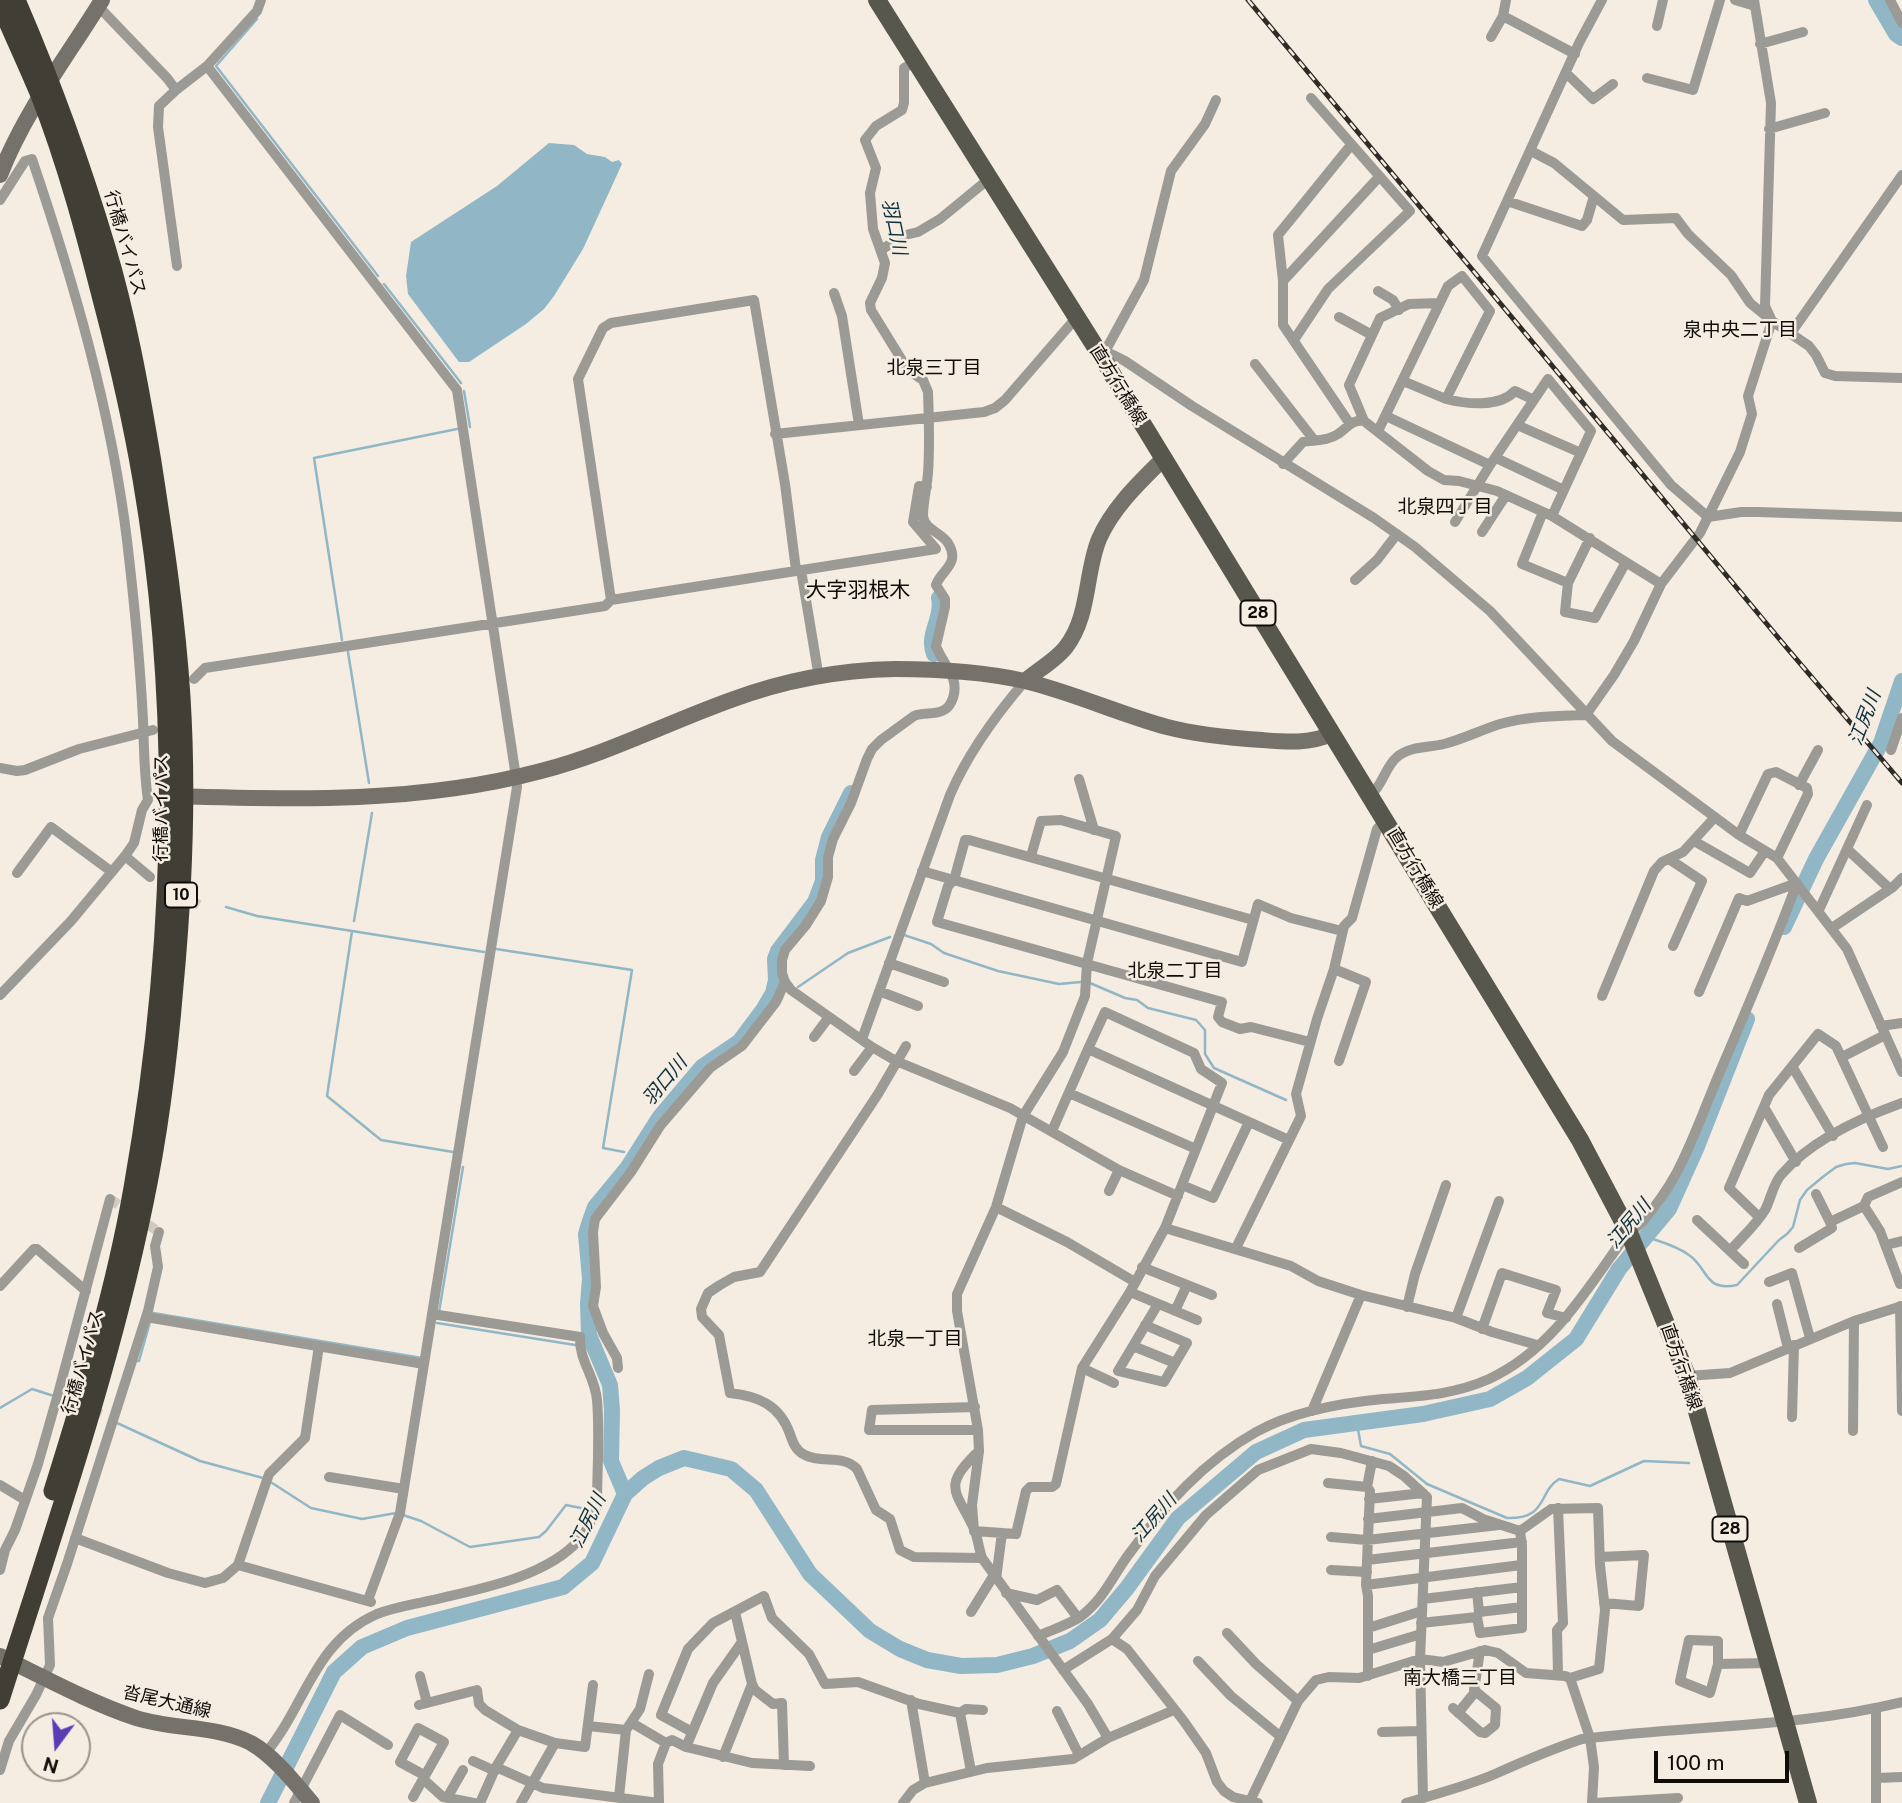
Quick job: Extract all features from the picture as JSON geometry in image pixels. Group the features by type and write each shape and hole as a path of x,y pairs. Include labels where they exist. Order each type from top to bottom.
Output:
{"highway":[{"name":"行橋バイパス","path":"0,1700 4,1658 81,1399 132,1192 149,1091 160,992 176,796 159,610 142,481 123,381 91,253 16,0"},
{"name":"行橋バイパス","path":"0,4 30,53"}],"main road":[{"name":"直方行橋線","path":"877,0 1098,351 1385,820 1580,1140 1629,1233 1687,1376 1808,1803"}],"street":[{"path":"177,266 158,127 159,106 207,66 257,11 261,0"},
{"path":"1491,37 1503,16 1506,0"},
{"path":"1602,0 1482,256 1671,485 1708,517 1741,512 1902,517"},
{"path":"1657,26 1664,0"},
{"path":"1647,78 1693,90 1720,0"},
{"path":"1586,715 1614,676 1661,584 1700,533 1740,452 1752,414 1748,396 1772,321 1765,306 1770,103 1754,3 1735,0"},
{"path":"1890,0 1902,23"},
{"path":"0,175 44,89 100,2 176,90"},
{"path":"1503,16 1575,54"},
{"path":"1760,44 1803,32"},
{"path":"618,1368 617,1358 603,1333 593,1306 596,1287 593,1232 596,1219 631,1172 660,1126 710,1068 742,1046 776,1002 785,982 782,960 785,950 807,925 821,901 828,877 828,857 833,839 851,803 867,759 881,740 914,716 947,709 953,699 955,678 936,646 945,599 936,585 948,570 952,554 943,537 924,521 928,392 926,384 908,370 870,310 870,303 883,278 885,263 873,229 870,192 876,168 865,140 876,126 902,110 904,68 916,61"},
{"path":"207,66 457,390 516,777 517,787 400,1513 368,1600"},
{"path":"1566,74 1593,99 1613,84"},
{"path":"1294,340 1328,289 1410,211 1311,98"},
{"path":"1098,351 1108,345 1144,280 1171,171 1205,124 1216,100"},
{"path":"1769,129 1825,113"},
{"path":"1350,424 1283,325 1283,281 1278,235 1351,145"},
{"path":"1531,151 1554,163 1623,220 1676,218 1688,234 1731,275 1750,303 1808,346 1816,355 1821,368 1828,374 1902,378"},
{"path":"0,200 25,161 32,159 87,336 112,450 127,538 148,731 148,800 142,810 134,843 71,922 0,995"},
{"path":"1791,333 1902,175"},
{"path":"1283,281 1379,177"},
{"path":"884,248 940,219 990,178"},
{"path":"1507,201 1582,226 1587,220 1594,196"},
{"path":"1378,431 1448,286 1462,276 1490,311 1446,399"},
{"path":"1378,291 1393,300 1399,310"},
{"path":"834,293 842,316 859,425"},
{"path":"611,600 578,379 606,325 754,300 798,570 819,678"},
{"path":"1364,421 1349,385 1380,318 1409,304 1440,303"},
{"path":"1339,317 1372,335"},
{"path":"775,434 984,412 995,408 1076,318"},
{"path":"1098,351 1125,361 1283,464 1397,534 1445,571 1490,611 1612,741 1739,835 1777,858 1819,910 1853,961 1902,1072"},
{"path":"1255,365 1314,440"},
{"path":"1455,522 1548,379 1591,431 1564,490 1522,564 1568,583"},
{"path":"1403,381 1446,399 1466,404 1508,399 1515,391 1534,400"},
{"path":"1386,416 1564,490"},
{"path":"1283,464 1303,442 1326,440 1336,436 1350,424 1358,420 1364,421 1428,471 1444,480 1478,486 1506,495 1548,514 1661,584"},
{"path":"1517,425 1581,453"},
{"path":"862,1039 962,767 1025,681 1065,649 1073,637 1080,622 1099,538 1128,495 1163,459"},
{"path":"194,679 205,668 606,606 611,600 936,549 913,522 919,486 927,487"},
{"path":"1482,531 1506,495"},
{"path":"1355,580 1377,560 1397,534"},
{"path":"1590,538 1568,583 1565,612 1595,618 1626,562"},
{"path":"148,800 176,796 375,797 440,791 516,777 603,752 733,699 787,683 893,669 950,671 1025,681 1139,718 1189,731 1246,739 1300,742 1332,734"},
{"path":"1370,796 1379,789 1398,756 1411,750 1444,744 1501,724 1530,718 1586,715"},
{"path":"1891,750 1901,726"},
{"path":"0,768 25,770 79,749 148,731"},
{"path":"1799,785 1818,750"},
{"path":"1739,835 1768,774 1776,772 1807,788 1808,794 1777,858"},
{"path":"1079,779 1094,830"},
{"path":"1819,910 1867,805"},
{"path":"1602,996 1654,871 1662,862 1683,852 1715,817"},
{"path":"974,1531 972,1506 979,1451 978,1430 957,1311 957,1294 996,1207 1023,1116 1063,1052 1085,996 1087,963 1116,836 1061,820 1041,821 1031,856"},
{"path":"1236,1248 1301,1116 1296,1094 1310,1042 1334,969 1342,931 1352,918 1377,829 1385,820"},
{"path":"17,873 51,827 112,872"},
{"path":"1253,920 1107,877 965,840 954,880 948,886 937,922 1222,1002 1218,1017 1222,1022 1240,1029 1251,1027 1310,1042"},
{"path":"1694,841 1750,873 1765,850"},
{"path":"1847,849 1890,889"},
{"path":"125,856 150,877"},
{"path":"1669,859 1702,881 1673,946"},
{"path":"922,871 1242,962 1258,904 1291,918 1342,931"},
{"path":"1832,928 1902,878"},
{"path":"1039,1637 1078,1618 1106,1591 1143,1535 1196,1475 1256,1432 1312,1411 1379,1399 1453,1392 1497,1375 1528,1355 1566,1318 1629,1233 1642,1223 1676,1174 1766,965 1797,883"},
{"path":"1699,992 1739,898 1747,901 1797,883"},
{"path":"889,963 944,982"},
{"path":"1334,969 1366,982 1339,1061"},
{"path":"785,982 872,1047 896,1061 983,1096 1052,1131 1119,1170 1180,1191 1213,1198 1249,1122"},
{"path":"879,991 918,1006"},
{"path":"974,1531 1016,1534 1026,1491 1030,1487 1052,1487 1056,1484 1082,1368 1166,1227 1222,1083 1201,1069 1194,1053 1105,1012 1052,1131"},
{"path":"814,1038 830,1017"},
{"path":"1842,1057 1883,1031 1902,1023"},
{"path":"1759,1217 1729,1188 1769,1095 1818,1034 1836,1046 1883,1147"},
{"path":"906,1046 878,1094 760,1272 734,1278 708,1293 701,1309 702,1317 719,1335 730,1393 758,1398 770,1405 784,1420 795,1447 807,1456 852,1464 857,1469 876,1510 890,1519 900,1550 914,1557 982,1558"},
{"path":"854,1072 872,1047"},
{"path":"1088,1049 1289,1140"},
{"path":"1792,1066 1833,1136"},
{"path":"1069,1093 1196,1149"},
{"path":"1730,1251 1765,1210 1779,1176 1812,1147 1870,1115 1902,1103"},
{"path":"1764,1107 1796,1162"},
{"path":"1109,1191 1119,1170"},
{"path":"1830,1222 1864,1206 1868,1197 1902,1182"},
{"path":"1407,1307 1415,1274 1446,1185"},
{"path":"1799,1248 1832,1228 1816,1194"},
{"path":"0,1570 3,1553 15,1530 62,1396 110,1199"},
{"path":"1455,1318 1499,1200"},
{"path":"1864,1206 1886,1245 1901,1286"},
{"path":"996,1207 1067,1242 1158,1304 1197,1320"},
{"path":"1697,1220 1744,1265"},
{"path":"1166,1227 1292,1266 1318,1281 1361,1295 1455,1318 1537,1346"},
{"path":"0,1770 9,1741 50,1665 48,1618 75,1538 110,1417 146,1317 158,1267 155,1246 159,1232"},
{"path":"1886,1245 1902,1241"},
{"path":"0,1286 34,1249 37,1249 86,1290"},
{"path":"1142,1267 1212,1295"},
{"path":"1482,1329 1502,1273 1556,1290 1547,1313 1566,1318"},
{"path":"1769,1282 1792,1273 1810,1338"},
{"path":"1175,1311 1187,1285"},
{"path":"1312,1411 1361,1295"},
{"path":"1145,1325 1187,1343 1164,1382 1118,1371 1145,1325 1158,1304"},
{"path":"1777,1304 1791,1346 1792,1417"},
{"path":"1687,1376 1730,1373 1810,1338 1901,1306 1902,1411"},
{"path":"265,1754 288,1720 324,1656 355,1626 377,1614 483,1587 532,1571 575,1545 589,1528 597,1504 597,1398 592,1378 579,1352 580,1337 432,1314"},
{"path":"146,1317 424,1364"},
{"path":"1853,1432 1854,1321"},
{"path":"75,1538 168,1573 205,1583 223,1578 238,1565 269,1474 305,1438 319,1346"},
{"path":"1133,1346 1175,1363"},
{"path":"1082,1368 1114,1383"},
{"path":"975,1407 872,1410 869,1430 978,1430"},
{"path":"1061,1668 1112,1639 1137,1610 1155,1576 1206,1515 1258,1470 1311,1449 1341,1453 1389,1466 1427,1497 1420,1659 1423,1798"},
{"path":"979,1451 961,1471 954,1486 958,1501 974,1531 982,1558 1088,1704 1108,1738"},
{"path":"1368,1676 1366,1585 1370,1499 1367,1487 1372,1461"},
{"path":"330,1478 404,1489"},
{"path":"1328,1483 1367,1487"},
{"path":"0,1485 25,1500"},
{"path":"1370,1499 1423,1493"},
{"path":"1367,1519 1462,1508 1521,1537"},
{"path":"1558,1508 1563,1623 1557,1630 1564,1677 1590,1738 1594,1767 1593,1803 1678,1798"},
{"path":"1112,1639 1127,1648 1206,1753 1217,1782 1224,1791 1233,1797 1254,1802 1298,1701 1316,1680 1368,1676 1420,1659 1443,1662 1480,1651 1498,1653 1526,1673 1564,1677 1599,1669 1604,1603 1598,1508 1551,1509 1521,1537 1367,1566 1331,1570"},
{"path":"1331,1537 1367,1540 1499,1525"},
{"path":"971,1612 995,1577 1002,1533"},
{"path":"1477,1592 1480,1633 1522,1628 1521,1537"},
{"path":"1600,1557 1644,1555 1639,1606 1604,1603"},
{"path":"238,1565 368,1600 377,1614"},
{"path":"1366,1585 1521,1565"},
{"path":"1368,1628 1422,1605 1477,1592 1522,1587"},
{"path":"1006,1593 1037,1600 1057,1590 1078,1618"},
{"path":"692,1732 661,1715 688,1650 713,1623 764,1596 772,1618 808,1654 825,1684 858,1682 960,1713 966,1709 983,1710"},
{"path":"1368,1650 1421,1628 1522,1607"},
{"path":"735,1612 755,1690 773,1704 782,1703 784,1765"},
{"path":"1227,1633 1256,1664 1298,1701"},
{"path":"1689,1640 1718,1641 1718,1664 1710,1693 1680,1681 1689,1640"},
{"path":"686,1747 713,1683 742,1642"},
{"path":"1476,1691 1455,1710 1480,1732 1485,1733 1495,1725 1496,1708 1474,1689 1480,1651"},
{"name":"沓尾大通線","path":"4,1658 102,1706 142,1720 242,1740 265,1754 303,1799"},
{"path":"1198,1661 1231,1696 1281,1737"},
{"path":"1718,1664 1768,1662"},
{"path":"620,1797 629,1727 640,1709 649,1674"},
{"path":"420,1676 423,1704 491,1686"},
{"path":"723,1757 752,1684"},
{"path":"477,1690 479,1704 485,1710 518,1730 555,1742 585,1747 593,1685"},
{"path":"911,1700 925,1783"},
{"path":"1406,1803 1423,1798 1441,1799 1552,1749 1590,1738 1785,1723 1902,1702"},
{"path":"1876,1803 1877,1708"},
{"path":"903,1803 913,1790 925,1783 971,1771 1073,1759 1108,1738 1174,1710"},
{"path":"1057,1711 1079,1755"},
{"path":"960,1713 971,1771"},
{"path":"303,1799 315,1760 340,1715 388,1745"},
{"path":"588,1726 629,1727 666,1743"},
{"path":"413,1797 424,1777 444,1742 418,1728 400,1762 424,1777 447,1798 474,1803"},
{"path":"480,1803 507,1746 518,1730"},
{"path":"1382,1732 1421,1731"},
{"path":"473,1761 531,1784 588,1798 620,1797 661,1803 659,1764 666,1743 672,1740 686,1747 752,1763 810,1766"},
{"path":"521,1803 555,1742"},
{"path":"447,1798 463,1770"},
{"path":"1877,1778 1902,1777"}],"water":[{"path":"549,143 574,145 587,154 605,157 612,162 619,160 622,164 583,249 544,309 469,362 459,362 408,294 406,276 411,242 497,186"}],"waterway":[{"name":"江尻川","path":"1876,0 1896,34 1902,38"},
{"path":"257,19 216,66 378,276"},
{"path":"384,284 461,383"},
{"path":"464,391 470,427"},
{"path":"342,640 314,458 457,429"},
{"name":"羽口川","path":"934,654 932,639 939,612 939,598"},
{"path":"348,652 369,783"},
{"name":"江尻川","path":"1784,927 1816,859 1881,743 1902,681"},
{"name":"羽口川","path":"625,1494 611,1461 610,1385 589,1335 590,1278 586,1234 589,1224 595,1207 628,1167 659,1118 702,1067 739,1042 763,1010 773,993 778,951 815,902 823,881 823,860 829,837 851,793"},
{"path":"354,921 372,813"},
{"path":"226,907 257,916 352,931 327,1096 381,1140 453,1152"},
{"path":"352,931 484,952"},
{"path":"904,935 931,944 944,953 998,971 1059,984 1081,982"},
{"path":"798,987 848,953 890,937"},
{"path":"496,949 632,970 603,1148 624,1152"},
{"path":"1090,983 1125,998 1137,1000 1148,1008 1196,1020 1205,1030 1205,1054 1214,1068 1286,1100"},
{"name":"江尻川","path":"268,1803 334,1672 362,1647 407,1628 563,1587 592,1563 625,1494 659,1468 684,1458 731,1469 756,1490 810,1574 870,1631 900,1649 927,1660 961,1666 997,1665 1033,1656 1070,1641 1100,1620 1178,1518 1256,1452 1304,1430 1423,1414 1490,1399 1527,1378 1576,1339 1619,1269 1669,1209 1696,1149 1747,1019"},
{"path":"1647,1237 1689,1255 1708,1278 1718,1285 1737,1285 1793,1227 1800,1200 1807,1190 1836,1167 1855,1163 1888,1169 1902,1166"},
{"path":"439,1312 463,1167"},
{"path":"153,1313 422,1358"},
{"path":"137,1361 150,1322"},
{"path":"437,1323 575,1345"},
{"path":"0,1408 32,1389 54,1396"},
{"path":"117,1423 200,1461 263,1478"},
{"path":"1357,1424 1361,1446 1390,1454 1427,1484 1507,1518 1520,1517 1536,1510 1552,1484 1559,1479 1590,1486 1644,1461 1689,1463"},
{"path":"269,1481 311,1508 362,1519 396,1513"},
{"path":"403,1515 421,1521 470,1547 539,1537 566,1505 586,1509"}],"tunnel":[{"path":"180,894 199,905"},
{"path":"110,1199 159,1232"},
{"path":"65,1397 105,1416"}],"railway":[{"path":"1248,0 1902,783"}],"district":[{"name":"泉中央二丁目","path":"1740,330"},
{"name":"北泉三丁目","path":"934,368"},
{"name":"北泉四丁目","path":"1445,507"},
{"name":"大字羽根木","path":"858,591"},
{"name":"北泉二丁目","path":"1175,971"},
{"name":"北泉一丁目","path":"915,1339"},
{"name":"南大橋三丁目","path":"1460,1678"}]}
